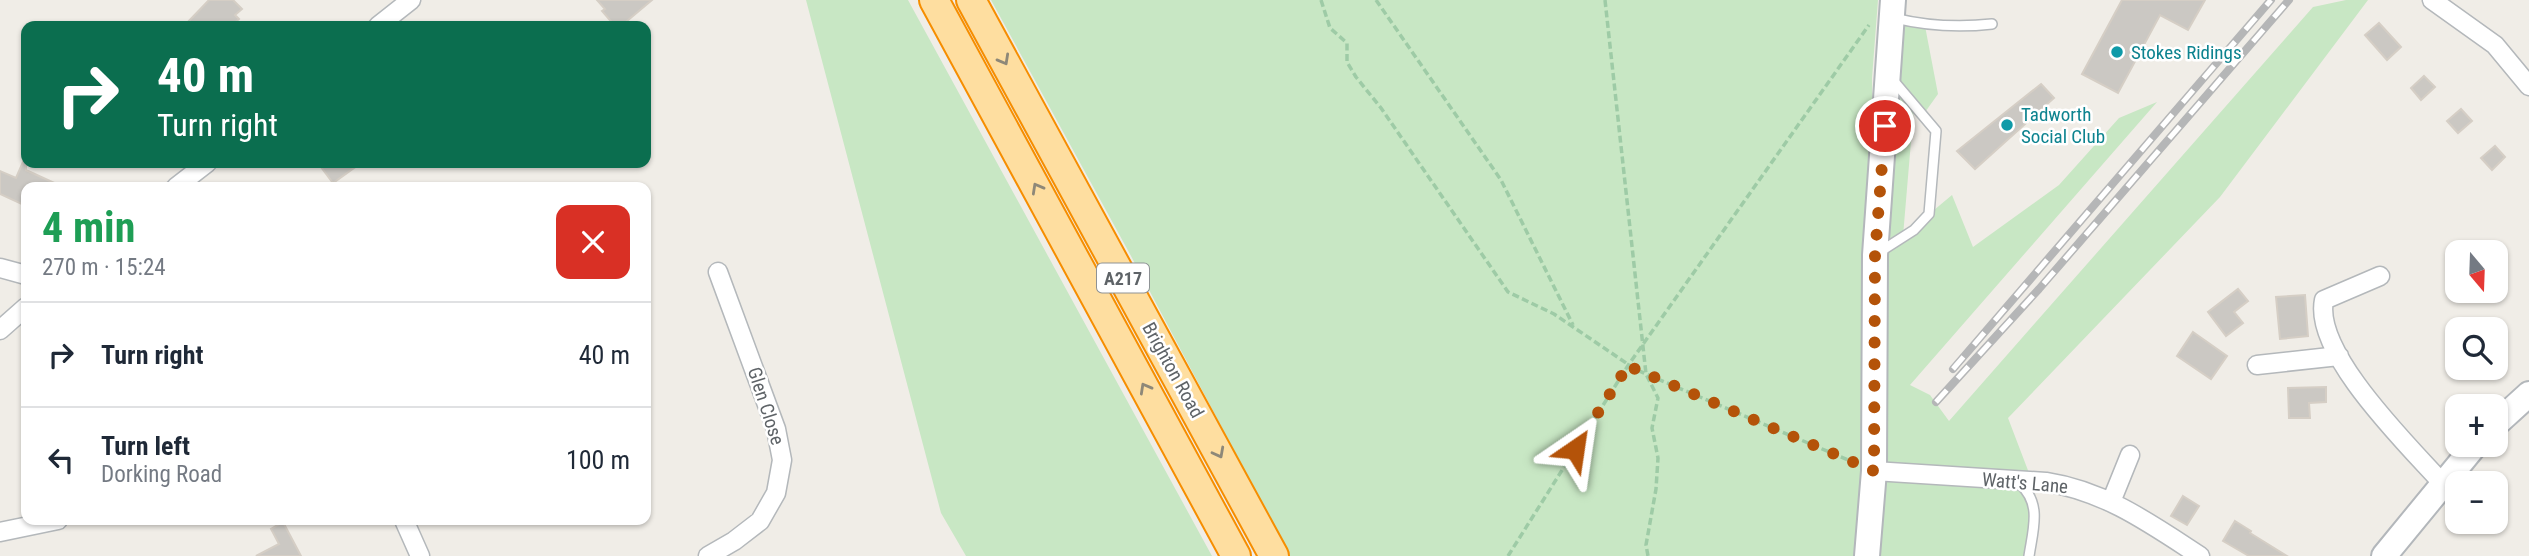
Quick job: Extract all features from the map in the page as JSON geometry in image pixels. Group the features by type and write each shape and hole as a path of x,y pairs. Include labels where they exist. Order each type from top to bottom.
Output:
{"highway":[{"name":"Brighton Road","path":"934,0 1236,556"},
{"name":"Brighton Road","path":"971,0 1275,556"}],"main road":[{"path":"1867,556 1874,471 1875,255 1889,75 1886,13"},
{"path":"2508,413 2529,394"},
{"path":"2384,556 2465,457"}],"street":[{"path":"384,21 411,0"},
{"path":"2432,0 2496,45 2529,86"},
{"path":"182,182 201,168"},
{"path":"0,268 21,274"},
{"name":"Glen Close","path":"708,556 760,521 776,493 782,460 776,429 718,272"},
{"path":"2381,276 2324,300 2322,312 2339,356 2363,396 2442,483"},
{"path":"0,330 21,311"},
{"path":"2256,365 2339,356"},
{"path":"2111,502 2130,456"},
{"name":"Watt's Lane","path":"1874,471 2073,486 2130,511 2200,556"},
{"path":"0,531 32,525"},
{"path":"406,525 420,556"}],"lane":[{"path":"1886,13 1925,26 1967,27 1992,24"},
{"path":"1875,255 1914,230 1929,214 1936,131 1889,75"},
{"path":"2018,482 2032,497 2035,506 2029,556"}],"path":[{"path":"1321,0 1331,28 1347,43 1347,62 1356,78 1381,108 1508,292 1554,314 1646,374 1874,471"},
{"path":"1376,0 1501,180 1574,327"},
{"path":"1605,0 1642,345 1646,374 1658,398 1652,428 1658,465 1646,545 1648,556"},
{"path":"1508,556 1642,345 1886,13"}],"green space":[{"path":"806,0 908,0 1212,556 966,556 941,513"},
{"path":"991,0 1878,0 1872,78 1875,244 1892,17 1925,26 1938,94 1923,115 1914,106 1903,236 1952,195 1973,247 2059,185 2119,118 2157,102 1910,385 1930,395 1949,421 2313,7 2346,0 2368,0 2220,197 2008,418 2029,473 2018,482 2032,497 2029,556 1290,556"}],"building":[{"path":"209,0 233,0 242,9 235,15 239,19 237,21 189,21"},
{"path":"597,0 652,0 627,21 611,21 602,11 605,9"},
{"name":"Stokes Ridings","path":"2122,0 2205,0 2188,30 2160,15 2118,93 2082,74"},
{"path":"2379,23 2401,47 2387,60 2365,35"},
{"path":"2424,76 2435,87 2421,100 2411,88"},
{"name":"Tadworth Social Club","path":"2041,84 2054,98 1975,169 1957,151"},
{"path":"2461,109 2472,121 2458,133 2447,121"},
{"path":"2495,146 2505,157 2492,170 2481,158"},
{"path":"21,166 52,182 21,182 21,204 0,194 0,171 16,178"},
{"path":"322,168 354,168 334,182"},
{"path":"2238,289 2248,301 2234,312 2243,323 2226,336 2208,312"},
{"path":"2305,295 2308,336 2280,339 2276,297"},
{"path":"2193,332 2227,356 2211,379 2177,356"},
{"path":"2326,387 2326,402 2309,403 2310,418 2289,418 2288,388"},
{"path":"2183,496 2199,506 2187,525 2171,516"},
{"path":"2235,521 2287,556 2249,556 2223,541"},
{"path":"285,525 301,556 256,556 279,544 271,529"}],"railway":[{"path":"1953,369 2271,0"},
{"path":"1936,402 2039,289 2289,0"}],"place":[{"name":"Stokes Ridings","path":"2117,52"},
{"name":"Tadworth Social Club","path":"2007,125"}],"route":[{"path":"1575,449 1629,364 1635,369 1874,471 1875,255 1885,126"}]}
